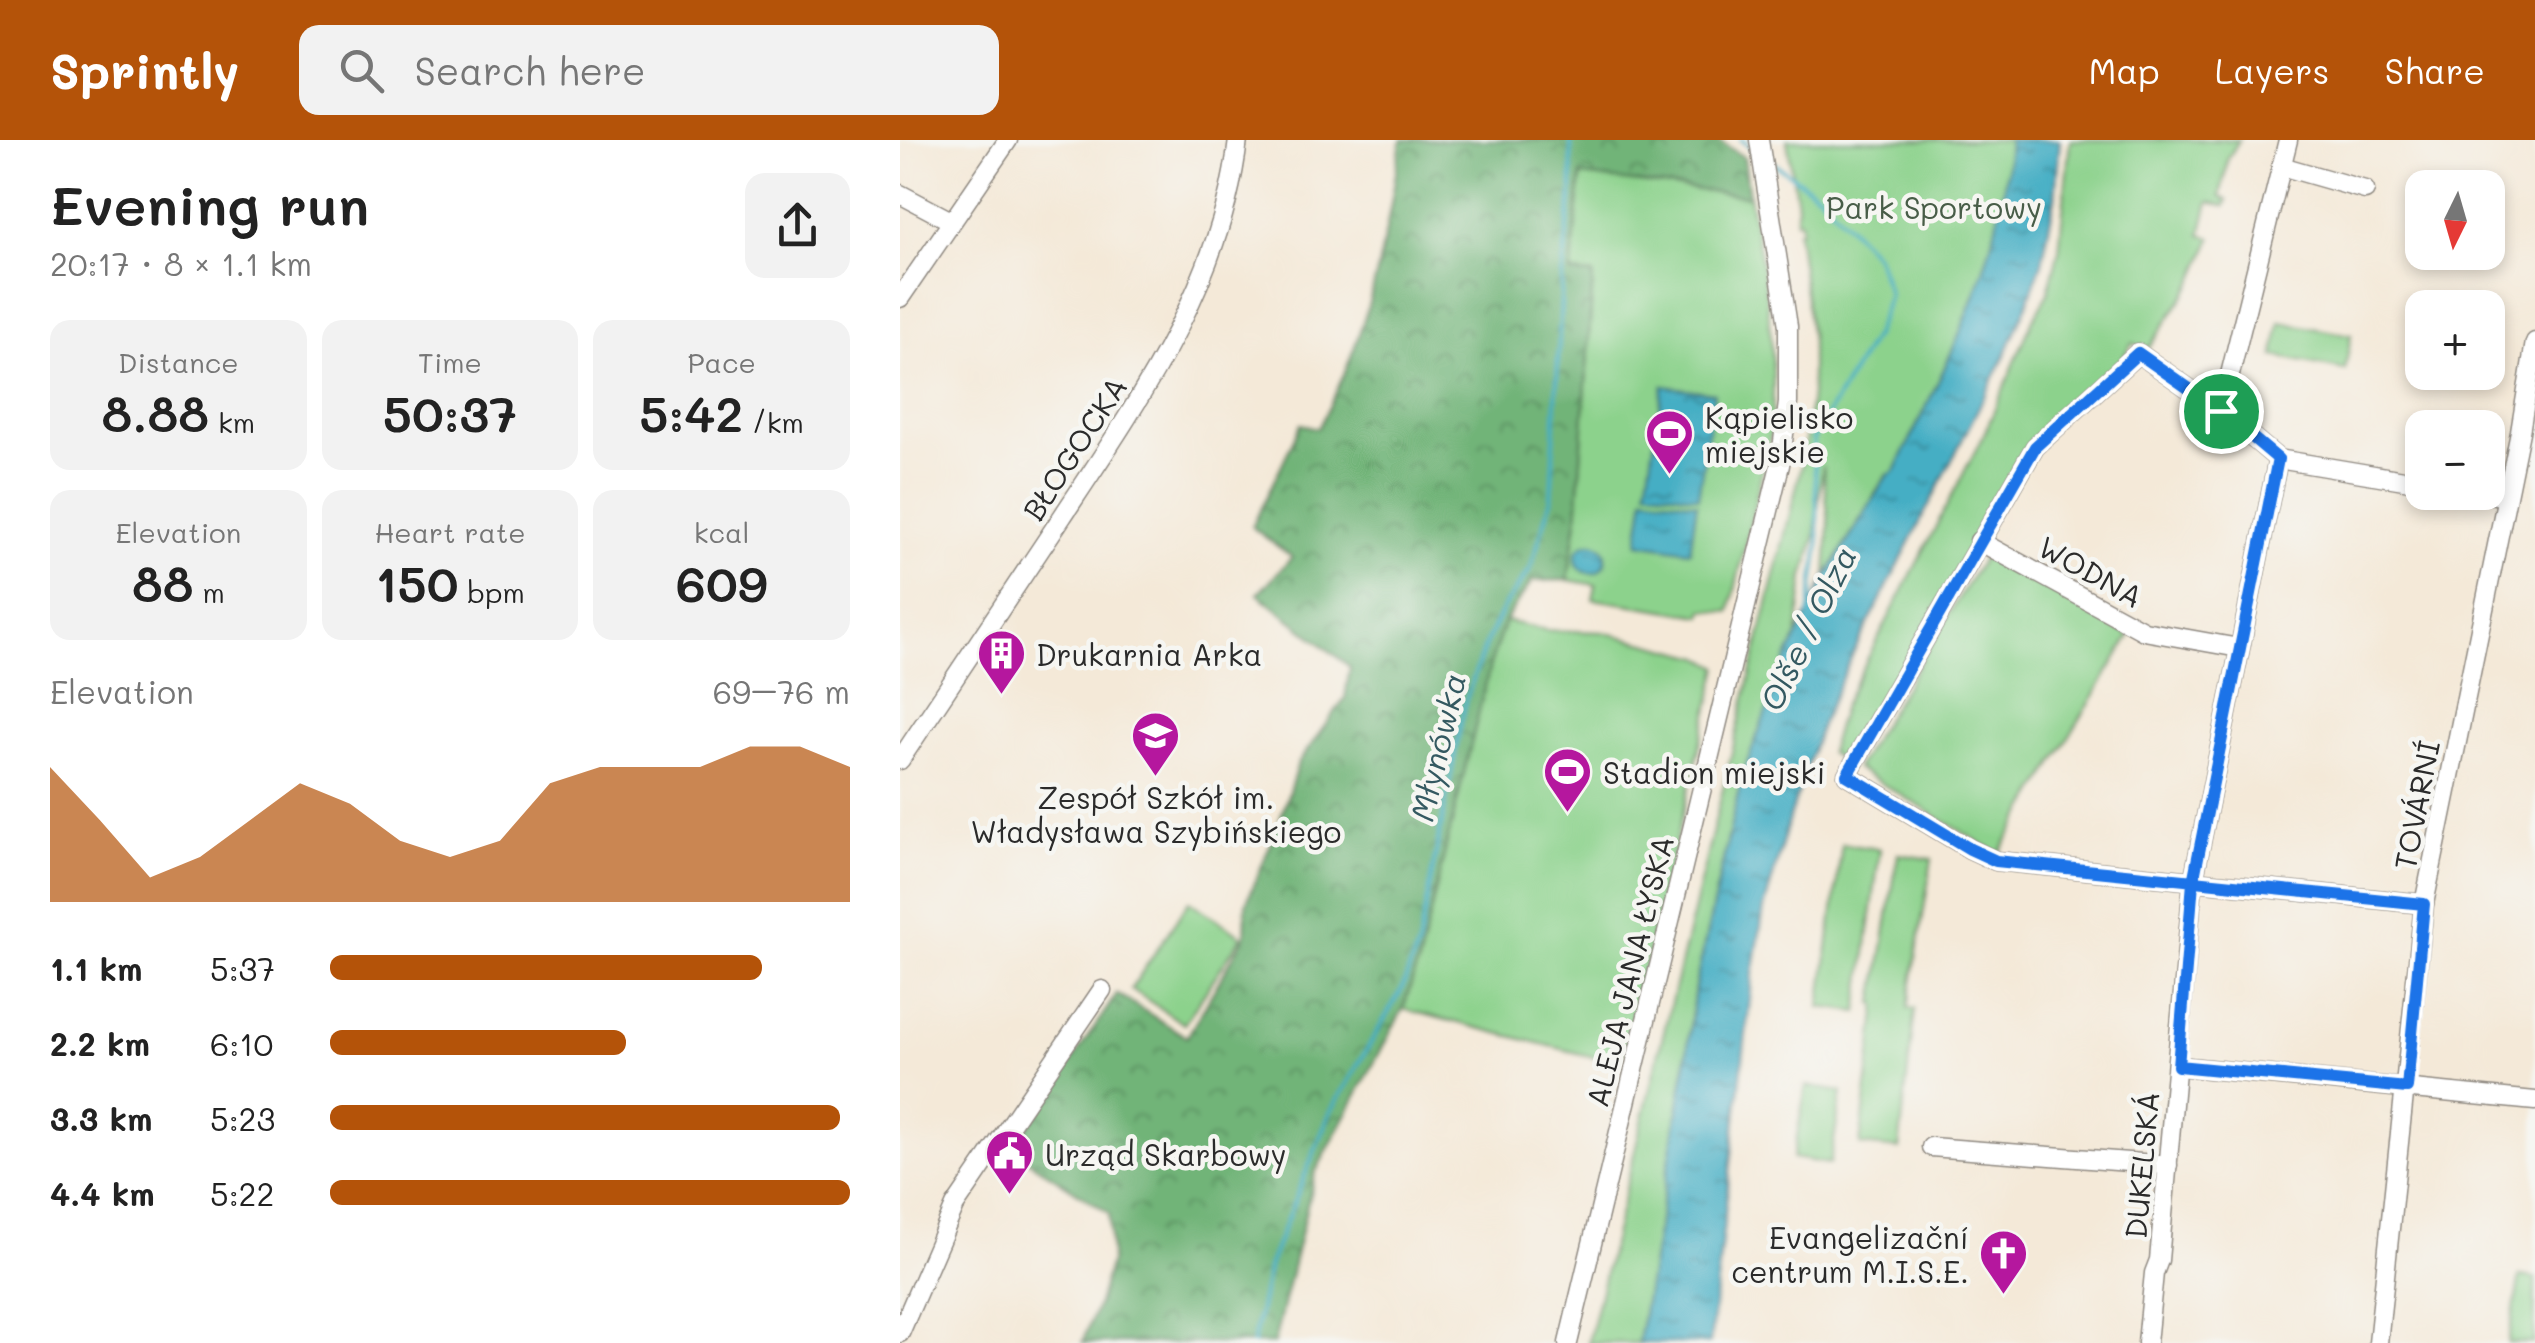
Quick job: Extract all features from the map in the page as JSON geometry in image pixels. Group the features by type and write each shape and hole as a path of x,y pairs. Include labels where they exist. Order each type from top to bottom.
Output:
{"street":[{"path":"900,298 1008,140"},
{"name":"BŁOGOCKA","path":"900,760 1123,428 1160,364 1218,235 1231,190 1238,140"},
{"name":"ALEJA JANA ŁYSKA","path":"1568,1343 1780,465 1788,403 1788,326 1759,140"},
{"path":"2221,411 2288,140"},
{"path":"2281,166 2364,190"},
{"path":"900,194 951,221"},
{"name":"TOVÁRNÍ","path":"2378,1343 2424,904 2535,342"},
{"path":"2405,480 2278,459 2221,411 2138,353 2035,447 1847,775 1996,861 2424,904"},
{"name":"DUKELSKÁ","path":"2147,1343 2178,1066 2193,882 2278,459"},
{"name":"WODNA","path":"1980,541 2144,631 2240,648"},
{"path":"900,1333 954,1206 1102,990"},
{"path":"2178,1066 2535,1101"},
{"path":"1931,1147 2168,1166"}],"green space":[{"path":"1401,140 1717,140 1744,157 1749,196 1581,176 1571,273 1593,275 1577,520 1568,580 1532,581 1505,621 1490,665 1418,963 1403,1009 1315,1173 1274,1343 1082,1343 1111,1258 1109,1213 1012,1150 1117,994 1187,1037 1245,936 1246,904 1278,826 1298,763 1345,698 1350,667 1258,594 1292,557 1252,527 1301,424 1318,428 1350,358 1382,252"},
{"name":"Park Sportowy","path":"1787,140 2009,140 2005,184 1984,269 1952,351 1895,471 1886,476 1826,577 1829,525 1823,466 1797,636 1742,776 1695,987 1685,1070 1638,1343 1588,1343 1803,460 1811,394 1811,340 1797,231 1801,230 1800,220 1796,221"},
{"path":"2070,140 2239,140 2228,159 2220,197 2227,200 2225,206 2209,202 2201,235 2212,238 2193,283 2148,349 2132,343 2120,363 2031,441 1847,765 1829,752 1843,706 1986,430 2047,295 2059,250"},
{"name":"Kąpielisko miejskie","path":"1581,175 1749,196 1769,314 1773,403 1771,433 1730,612 1704,610 1702,616 1593,599 1596,585 1568,580 1577,520 1593,276 1571,274"},
{"path":"2280,322 2351,335 2345,370 2274,356"},
{"path":"1987,551 2130,636 1999,854 1856,768"},
{"name":"Stadion miejski","path":"1505,621 1546,630 1603,632 1701,657 1719,667 1621,1064 1403,1009 1418,963 1490,665"},
{"path":"1842,844 1880,849 1858,1012 1820,1007"},
{"path":"1898,854 1932,859 1908,1008 1915,1009 1899,1149 1860,1145 1877,1004 1874,1003"},
{"path":"1189,901 1242,936 1184,1024 1131,989"},
{"path":"1806,1086 1842,1092 1830,1164 1793,1158"},
{"path":"2520,1276 2535,1278 2534,1343 2508,1343"}],"water":[{"name":"Olše / Olza","path":"2009,140 2060,140 2055,198 2042,263 2002,362 1822,722 1790,816 1764,909 1753,974 1710,1343 1638,1343 1685,1070 1695,987 1742,776 1785,662 1826,577 1887,476 1895,471 1952,351 1996,227"},
{"path":"1663,386 1714,393 1698,497 1647,489"},
{"path":"1645,496 1697,503 1690,551 1638,543"},
{"path":"1591,543 1602,547 1606,558 1602,569 1591,573 1580,569 1576,558 1580,547"}],"waterway":[{"name":"Młynówka","path":"1253,1343 1269,1264 1330,1113 1402,989 1418,946 1465,702 1504,606 1530,570 1551,501 1562,278 1572,191 1571,140"},
{"path":"1741,140 1753,149"},
{"name":"Olše / Olza","path":"1769,160 1821,196 1876,256 1889,294 1875,334 1813,439 1819,545 1809,615"}],"place":[{"name":"Kąpielisko miejskie","path":"1670,476"},
{"name":"Drukarnia Arka","path":"1001,696"},
{"name":"Zespół Szkół im. Władysława Szybińskiego","path":"1156,778"},
{"name":"Stadion miejski","path":"1568,814"},
{"name":"Urząd Skarbowy","path":"1010,1196"},
{"name":"Evangelizační centrum M.I.S.E.","path":"2004,1296"}],"route":[{"path":"2221,411 2138,353 2035,447 1847,775 1996,861 2193,882 2424,904 2407,1088 2178,1066 2193,882 2278,459 2221,411"}]}
